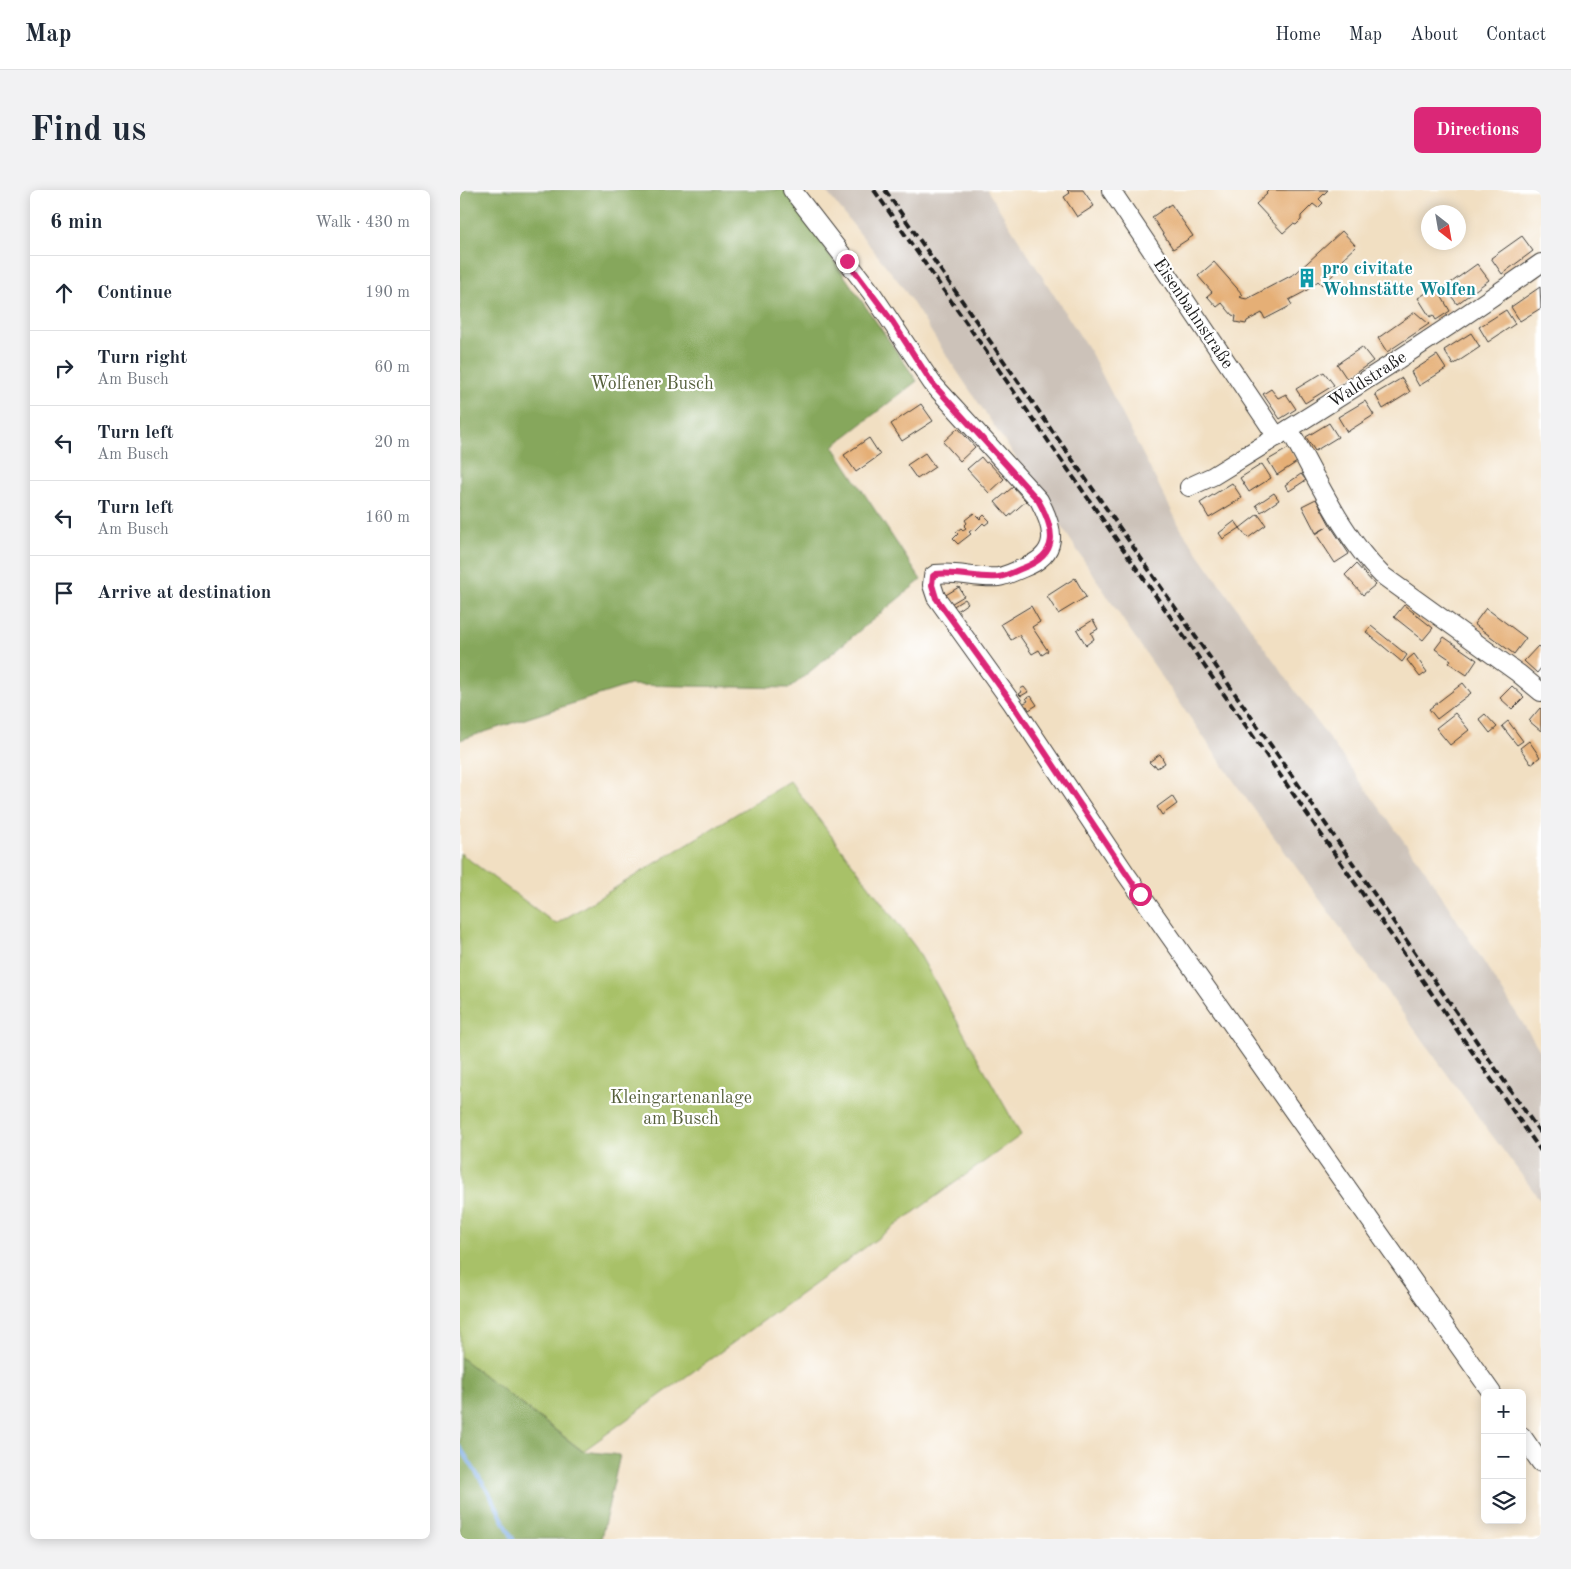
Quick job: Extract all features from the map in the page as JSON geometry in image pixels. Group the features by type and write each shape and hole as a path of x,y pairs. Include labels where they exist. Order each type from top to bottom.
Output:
{"street":[{"path":"792,190 871,292 932,383 1038,500 1046,514 1051,529 1051,542 1048,552 1040,560 999,577 940,574 933,576 932,585 936,598 1012,703 1126,874 1489,1389"},
{"name":"Eisenbahnstraße","path":"1110,190 1283,433 1349,535 1370,563 1382,575 1518,673 1541,692"},
{"name":"Waldstraße","path":"1189,487 1213,476 1283,433 1471,312 1541,263"},
{"path":"1526,1442 1541,1463"}],"shaded area":[{"path":"825,190 987,190 1091,353 1181,529 1315,719 1427,873 1541,1052 1541,1201 1242,793 1125,623 902,286"}],"green space":[{"name":"Wolfener Busch","path":"460,190 785,190 917,381 833,446 921,580 790,688 630,685 460,740"},
{"name":"Kleingartenanlage am Busch","path":"790,781 916,948 1021,1135 583,1451 460,1357 460,853 556,924"},
{"path":"460,1357 582,1451 620,1455 601,1539 460,1539"}],"building":[{"path":"1067,190 1083,190 1094,206 1077,217 1064,197 1070,193"},
{"path":"1269,190 1328,190 1319,199 1323,203 1318,208 1313,204 1301,216 1301,220 1296,225 1293,224 1283,233 1256,204"},
{"path":"1171,204 1193,236 1173,249 1152,217"},
{"name":"pro civitate Wohnstätte Wolfen","path":"1342,231 1356,246 1342,259 1346,263 1322,285 1318,281 1306,291 1289,300 1292,305 1265,319 1262,313 1247,321 1246,324 1235,322 1236,316 1232,315 1222,303 1217,307 1207,296 1212,292 1198,276 1214,262 1243,295 1240,297 1247,299 1296,273"},
{"path":"1522,236 1533,251 1502,274 1491,258"},
{"path":"1477,264 1489,280 1457,304 1445,287"},
{"path":"1436,287 1450,311 1436,320 1433,315 1430,317 1418,298"},
{"path":"1540,287 1541,308 1520,321 1511,307"},
{"path":"1506,310 1515,324 1488,342 1479,327"},
{"path":"1415,312 1429,324 1387,352 1378,338"},
{"path":"1471,333 1480,347 1453,365 1444,350"},
{"path":"1362,347 1373,361 1347,379 1337,364"},
{"path":"1437,355 1446,369 1419,386 1411,372"},
{"path":"1324,372 1334,385 1305,403 1296,389"},
{"path":"1402,378 1410,392 1383,409 1375,394"},
{"path":"1271,389 1278,398 1286,394 1296,409 1280,419 1263,394"},
{"path":"1365,401 1374,415 1347,432 1338,417"},
{"path":"921,404 933,421 902,441 891,424"},
{"path":"1329,423 1338,437 1315,451 1306,437"},
{"path":"958,428 975,447 960,461 943,442"},
{"path":"869,438 880,455 856,472 844,455"},
{"path":"1289,448 1297,462 1277,475 1268,460"},
{"path":"925,453 935,467 917,479 907,465"},
{"path":"981,457 1004,479 989,493 967,469"},
{"path":"1262,464 1271,478 1249,492 1240,478"},
{"path":"1301,474 1306,480 1289,491 1285,485"},
{"path":"1232,483 1242,498 1209,518 1200,503"},
{"path":"1013,487 1026,501 1008,517 995,502"},
{"path":"1274,493 1279,500 1261,512 1256,505"},
{"path":"1316,499 1349,554 1335,563 1316,534 1327,527 1316,533 1302,506"},
{"path":"974,513 980,519 984,515 990,521 985,525 983,523 975,531 973,529 969,532 971,534 958,544 953,539 958,534 956,532 961,528 963,530 966,528 964,526 967,523 965,520"},
{"path":"1258,514 1266,525 1248,538 1240,528"},
{"path":"1235,521 1240,528 1223,539 1219,533"},
{"path":"1356,564 1375,585 1363,595 1345,575"},
{"path":"1075,578 1086,597 1058,614 1047,596"},
{"path":"959,587 964,596 949,605 944,596"},
{"path":"965,599 968,603 955,612 952,607"},
{"path":"1404,605 1433,628 1423,640 1394,617"},
{"path":"1031,606 1040,622 1032,627 1048,651 1042,655 1039,650 1032,654 1019,635 1011,640 1001,624"},
{"path":"1486,608 1526,638 1514,654 1474,624"},
{"path":"1093,620 1098,629 1091,633 1094,639 1086,645 1077,630"},
{"path":"1371,626 1407,655 1402,662 1366,632"},
{"path":"1444,637 1477,660 1467,675 1449,663 1451,660 1435,649"},
{"path":"1538,646 1541,649 1541,668 1537,673 1524,661"},
{"path":"1414,654 1427,672 1420,677 1407,660"},
{"path":"1463,683 1471,693 1437,719 1429,709"},
{"path":"1512,686 1524,697 1512,709 1500,698"},
{"path":"1024,687 1028,692 1021,696 1019,694 1022,692 1020,689"},
{"path":"1031,696 1037,705 1029,710 1027,706 1024,708 1022,704 1028,701 1026,698"},
{"path":"1541,709 1541,731 1529,721"},
{"path":"1455,713 1469,730 1450,745 1436,728"},
{"path":"1485,714 1497,727 1490,733 1479,719"},
{"path":"1508,721 1523,741 1517,745 1502,726"},
{"path":"1529,741 1540,757 1531,764 1520,748"},
{"path":"1160,754 1165,763 1157,768 1149,762"},
{"path":"1172,796 1177,804 1162,815 1157,807"}],"waterway":[{"path":"460,1447 489,1493 513,1539"}],"railway":[{"path":"874,190 1541,1151"},
{"path":"885,190 1541,1134"}],"place":[{"name":"pro civitate Wohnstätte Wolfen","path":"1307,278"}],"route":[{"path":"847,261 892,321 932,383 1038,500 1046,514 1051,529 1051,542 1048,552 1040,560 999,577 936,574 933,576 933,591 936,598 1012,703 1140,894"}]}
